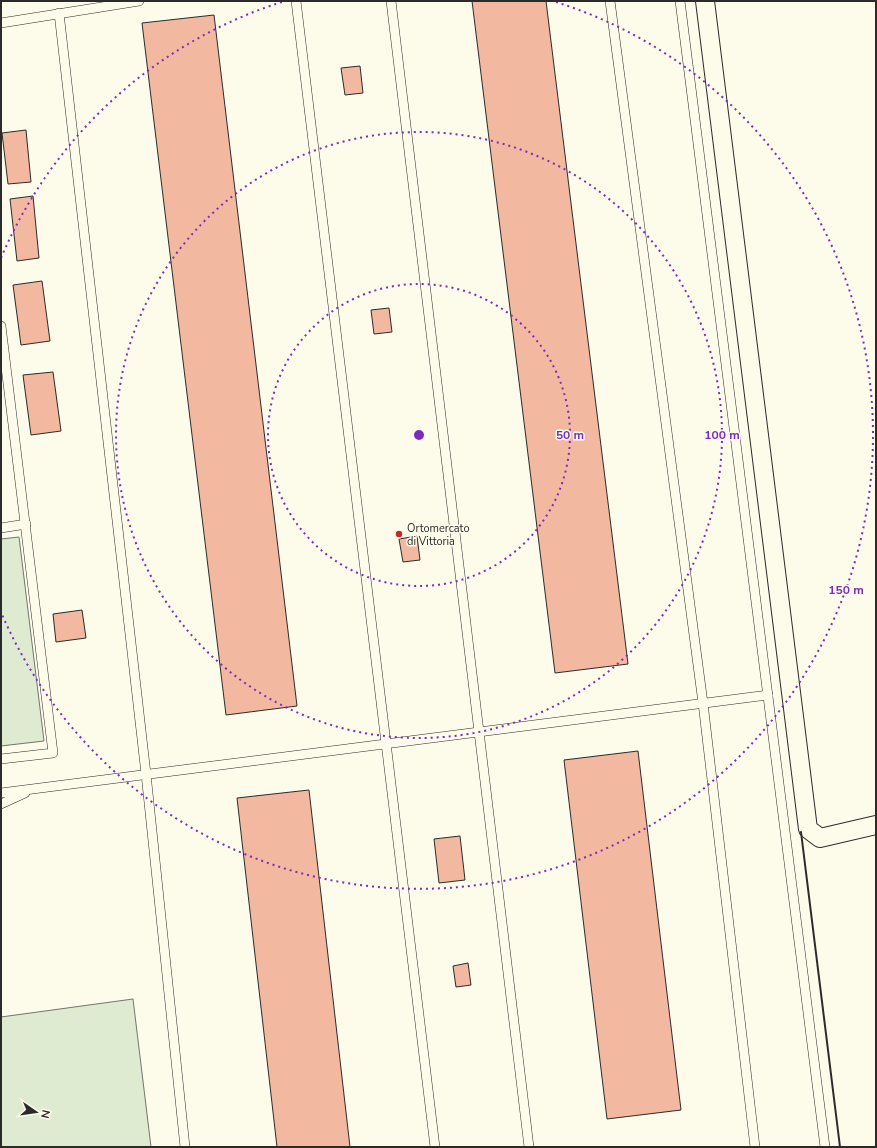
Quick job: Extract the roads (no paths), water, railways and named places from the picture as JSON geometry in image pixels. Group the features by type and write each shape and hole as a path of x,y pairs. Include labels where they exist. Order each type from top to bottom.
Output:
{"street":[{"path":"705,1 808,829 820,838 876,825"}],"lane":[{"path":"1,23 138,1"},
{"path":"296,1 435,1147"},
{"path":"391,1 529,1147"},
{"path":"610,1 703,703 755,1147"},
{"path":"680,1 825,1147"},
{"path":"59,13 146,774 185,1147"},
{"path":"1,326 53,753 1,759"},
{"path":"1,528 26,524"},
{"path":"1,793 387,745 768,695"},
{"path":"1,804 35,789"}],"place":[{"name":"Ortomercato di Vittoria","path":"399,534"}]}
